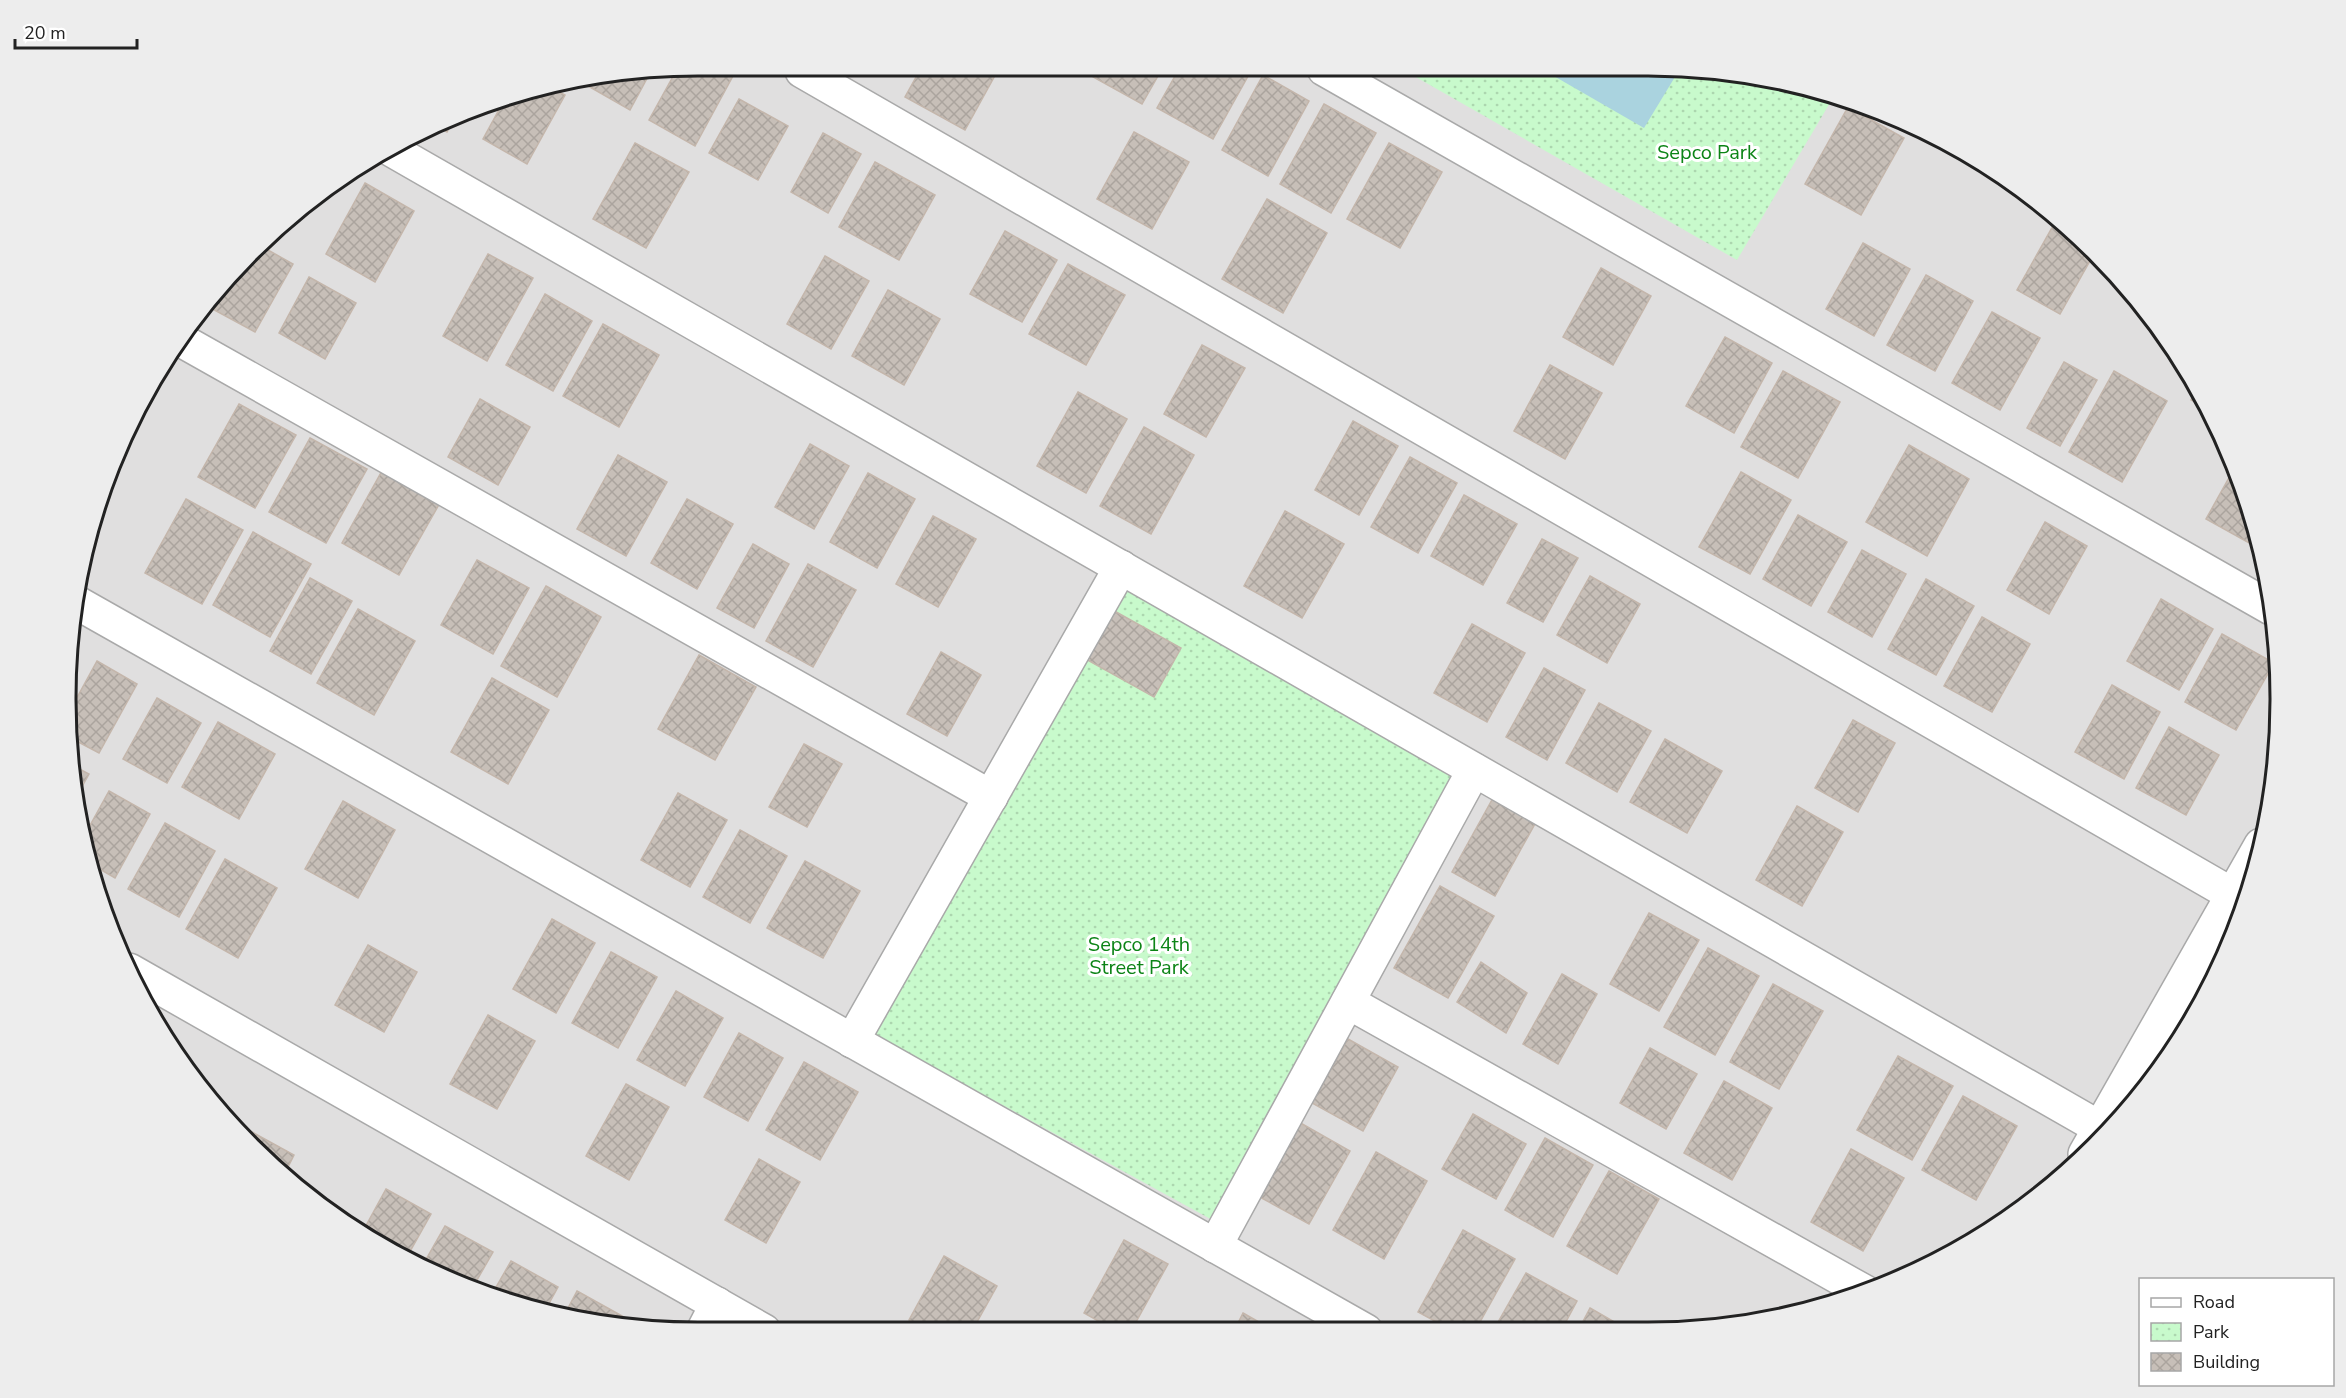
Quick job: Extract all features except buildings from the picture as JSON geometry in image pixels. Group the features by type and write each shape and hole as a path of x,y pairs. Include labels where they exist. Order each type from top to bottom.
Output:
{"street":[{"path":"811,76 2233,895"},
{"path":"1352,76 1369,80 2262,603"},
{"path":"399,154 1474,770 2088,1138"},
{"path":"188,344 991,797"},
{"path":"852,1041 1121,567"},
{"path":"84,606 1350,1322"},
{"path":"1215,1246 1474,770"},
{"path":"2105,1119 2242,878"},
{"path":"143,979 710,1317 730,1322"},
{"path":"1348,1002 1854,1286"}],"shaded area":[{"path":"699,76 1647,76 1688,78 1768,88 1847,110 1922,141 1993,181 2026,205 2087,259 2141,320 2165,353 2205,424 2222,461 2248,538 2258,578 2268,658 2270,699 2268,740 2258,820 2236,899 2222,937 2186,1010 2165,1045 2115,1109 2057,1167 1993,1217 1958,1238 1885,1274 1808,1300 1768,1310 1688,1320 1647,1322 699,1322 658,1320 578,1310 499,1288 424,1257 353,1217 320,1193 259,1139 205,1078 181,1045 160,1010 124,937 98,860 88,820 82,780 76,699 78,658 88,578 110,499 124,461 160,388 181,353 205,320 259,259 320,205 353,181 424,141 461,124 538,98 578,88 618,82"}],"green space":[{"name":"Sepco Park","path":"1414,76 1688,78 1768,88 1829,104 1737,260"},
{"name":"Sepco 14th Street Park","path":"1126,589 1459,773 1216,1222 871,1033"}],"water":[{"path":"1554,76 1675,77 1644,128"}]}
